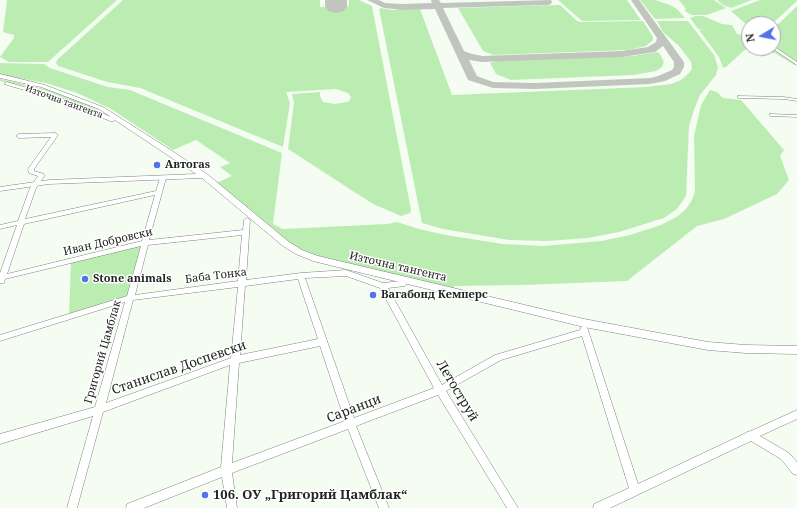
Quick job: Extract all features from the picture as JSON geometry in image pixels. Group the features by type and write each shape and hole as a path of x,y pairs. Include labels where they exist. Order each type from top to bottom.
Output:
{"street":[{"path":"781,53 797,64"},
{"name":"Източна тангента","path":"0,76 61,91 101,108 167,150 204,176 286,244 299,252 337,270 584,327 708,346 746,349 797,350"},
{"name":"Източна тангента","path":"0,82 70,102 128,126"},
{"path":"740,97 784,98 797,100"},
{"path":"772,115 797,116"},
{"path":"1,280 33,188 42,175 31,172 31,169 55,135 19,136"},
{"path":"0,189 36,183 204,176"},
{"name":"Григорий Цамблак","path":"72,508 162,178"},
{"path":"0,227 159,192"},
{"path":"232,508 226,470 247,220"},
{"name":"Иван Добровски","path":"1,280 144,243 246,232"},
{"path":"337,270 383,286 402,284"},
{"name":"Баба Тонка","path":"0,338 130,298 337,270"},
{"path":"300,276 351,424 384,508"},
{"name":"Летоструй","path":"383,286 440,390 513,508"},
{"path":"584,327 635,490"},
{"name":"Саранци","path":"131,508 226,470 440,390 498,357 584,327"},
{"name":"Станислав Доспевски","path":"0,439 98,410 235,360 322,342"},
{"path":"598,508 797,414"},
{"path":"750,435 785,456 797,470"}],"green space":[{"path":"7,0 117,0 48,62 9,62 0,57 14,38 14,35 3,32"},
{"path":"123,0 320,0 320,7 349,6 349,0 359,0 372,6 411,210 410,213 401,216 373,204 288,149 294,103 292,94 320,92 323,102 335,104 350,100 351,97 348,93 336,89 286,92 290,103 283,147 140,88 107,82 58,66 56,63 57,60"},
{"path":"558,0 627,0 641,20 582,21"},
{"path":"640,0 655,0 670,5 677,9 685,18 655,19"},
{"path":"679,0 714,0 726,8 707,15 691,15 684,10 686,9"},
{"path":"717,0 752,0 731,8 723,5"},
{"path":"760,0 797,0 781,16 741,16 741,20 731,11"},
{"path":"560,5 577,21 581,22 643,21 653,37 653,40 646,46 628,50 493,55 483,51 458,8"},
{"path":"797,6 797,65 794,65 780,56 781,56 781,21"},
{"path":"379,9 392,10 420,9 452,95 646,87 671,84 681,80 689,73 692,69 691,62 679,46 663,32 657,21 688,21 714,55 718,67 716,75 700,95 689,126 686,196 677,209 664,218 619,232 588,238 548,241 509,240 443,229 422,223"},
{"path":"695,16 703,16 722,24 732,25 737,34 741,35 741,53 723,68 719,57 699,30 704,30 698,29 690,18"},
{"path":"657,52 660,54 664,62 662,67 656,71 634,75 511,80 496,74 490,63 497,61 633,56"},
{"path":"0,63 44,64 50,68 108,87 130,90 282,153 273,224 283,229 387,224 397,222 446,235 503,244 543,246 601,241 630,235 661,225 678,216 686,209 692,200 695,191 694,136 701,105 710,90 717,92 723,98 741,100 784,150 780,156 789,180 777,194 724,219 697,226 627,281 454,286 454,292 299,252 214,184 232,176 220,167 230,163 196,140 173,150 111,109 77,93 46,83 0,75"},
{"path":"0,79 53,91 88,104 102,113 44,90 0,81"},
{"path":"144,243 130,298 69,317 71,261"}],"taxiway":[{"path":"371,0 384,5 402,7 438,6"},
{"path":"435,0 438,6"},
{"path":"438,6 528,3 525,0"},
{"path":"516,4 548,2 546,0"},
{"path":"635,0 662,38"},
{"path":"438,6 460,52"},
{"path":"460,52 469,57 482,59 622,54 651,50 661,43 662,38"},
{"path":"460,52 472,78 493,85 535,86 650,81 661,79 676,72 679,67 679,62 662,38"}],"runway":[{"path":"336,0 336,6"}],"place":[{"name":"Автогаѕ","path":"157,165"},
{"name":"Stone animals","path":"85,279"},
{"name":"Вагабонд Кемперс","path":"373,295"},
{"name":"106. ОУ „Григорий Цамблак“","path":"205,495"}]}
